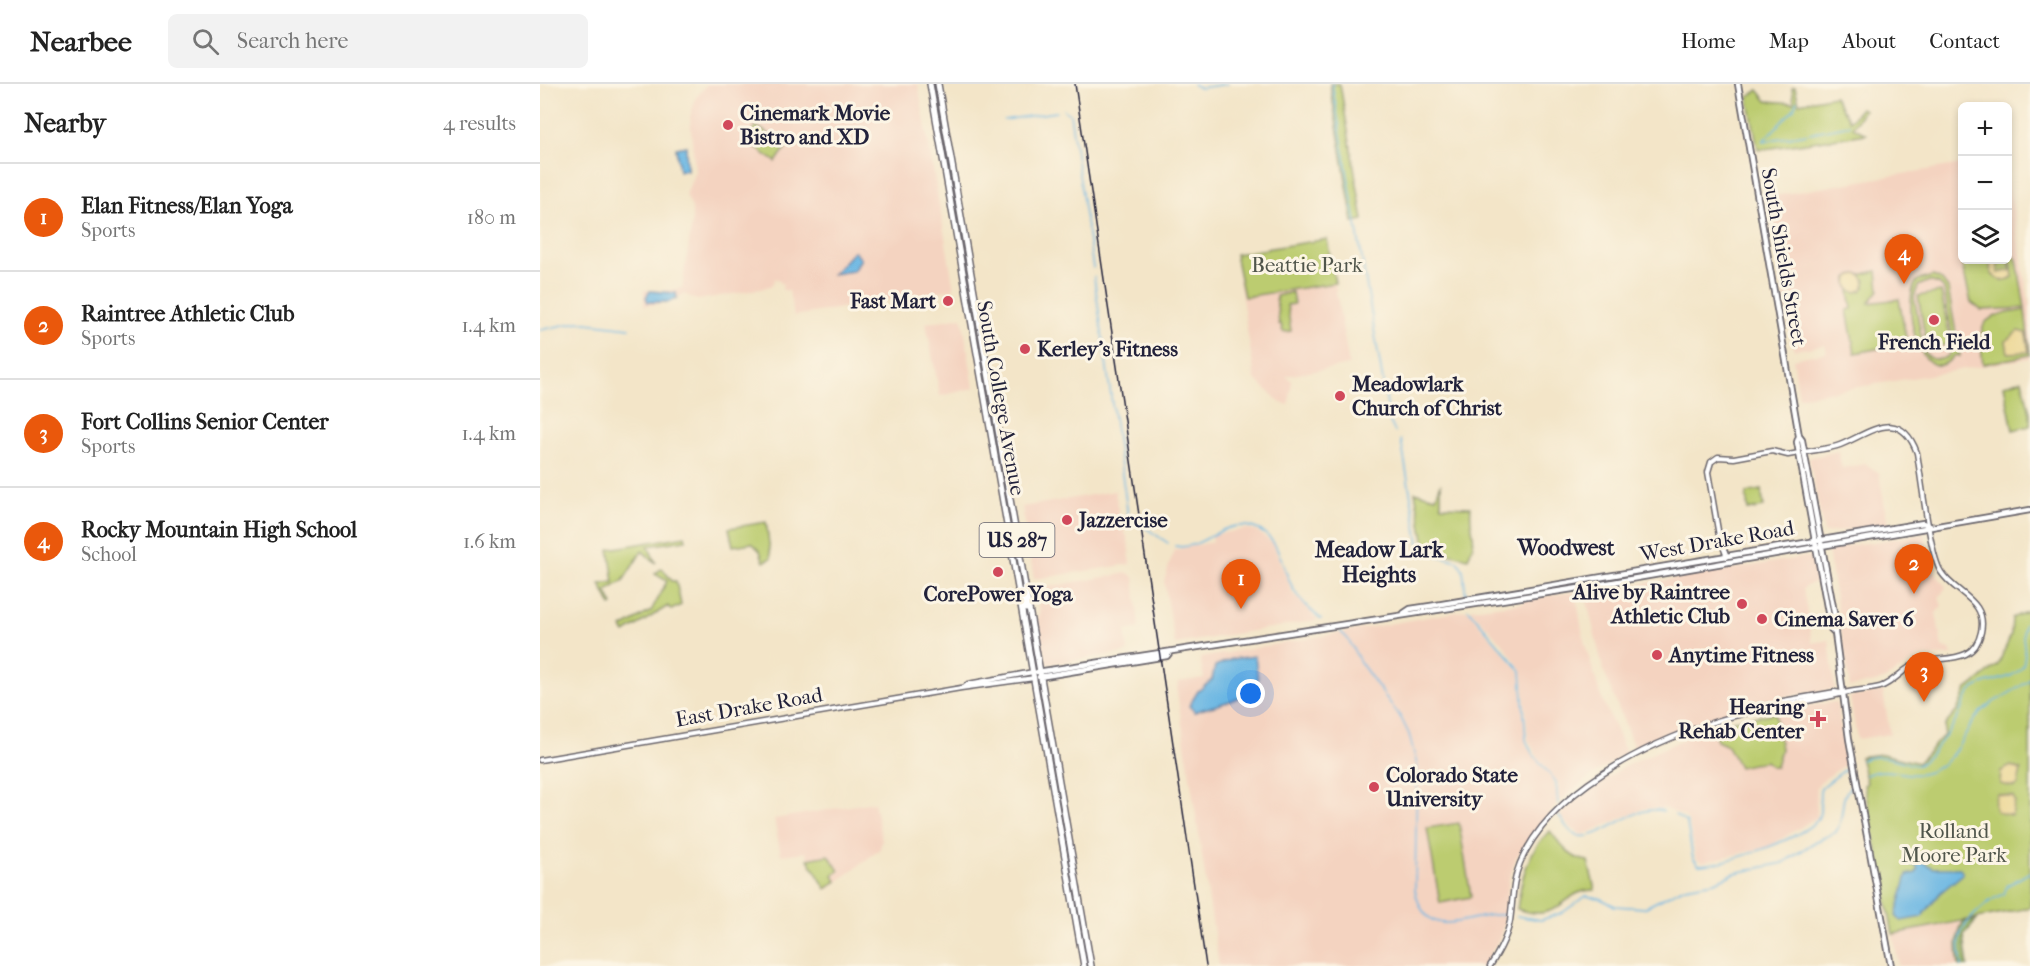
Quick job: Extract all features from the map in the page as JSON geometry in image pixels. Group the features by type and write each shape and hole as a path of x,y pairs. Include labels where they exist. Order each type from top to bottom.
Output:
{"highway":[{"name":"South College Avenue","path":"930,84 1084,966"},
{"name":"South College Avenue","path":"938,84 1091,966"},
{"path":"1013,561 1017,564 1021,583 1025,585"},
{"path":"1018,590 1022,592 1026,608 1030,611"},
{"path":"1066,864 1076,875"}],"main road":[{"name":"South Shields Street","path":"1738,84 1798,439 1807,466 1831,629 1834,633"},
{"name":"South Shields Street","path":"1802,453 1802,471 1836,623 1834,633 1843,693 1891,966"},
{"path":"1802,471 1805,474 1808,490 1811,492"},
{"name":"West Drake Road","path":"1404,613 1410,609 1727,556 1860,540 2030,510"},
{"name":"West Drake Road","path":"1042,674 1082,670 1121,657 1166,650 1170,652 1685,570 1923,523 1930,526"},
{"path":"1885,536 1888,532 1907,526"},
{"path":"1860,540 1870,532"},
{"path":"1685,570 1693,566 1725,560 1727,556"},
{"path":"1824,588 1832,618 1836,623"},
{"path":"1449,608 1459,601"},
{"name":"West Drake Road","path":"1042,674 1098,664 1167,656 1170,652"},
{"name":"East Drake Road","path":"1034,675 1042,674"}],"street":[{"path":"1490,966 1508,932 1515,881 1520,864 1540,832 1570,799 1611,769 1669,739 1719,720 1778,705 1783,700 1880,687 1919,662 1960,658 1978,641 1982,625 1980,611 1970,597 1947,580 1939,569 1914,446 1899,430 1878,427 1836,446 1788,455 1772,451 1734,458 1718,457 1711,462 1708,472 1719,536 1727,556"},
{"name":"East Drake Road","path":"540,760 964,687 968,684 1034,675"}],"shaded area":[{"path":"707,84 918,84 954,289 794,316 789,291 781,288 784,285 775,278 772,285 761,289 697,300 684,294 670,302 644,306 644,290 664,291 682,288 692,223 692,208 686,195 695,171 690,117 696,98"},
{"path":"1958,165 1958,264 2012,264 2012,203 2030,309 2030,358 1799,397 1793,359 1827,352 1825,345 1794,350 1767,197"},
{"path":"1327,239 1349,365 1286,376 1292,381 1289,405 1281,403 1255,379 1235,254"},
{"path":"962,317 974,388 940,396 926,323"},
{"path":"1838,451 1842,468 1866,464 1879,473 1888,525 1824,533 1809,458"},
{"path":"1115,491 1120,519 1128,540 1130,564 1034,579 1022,507"},
{"path":"1247,529 1258,532 1273,544 1293,594 1318,620 1175,644 1164,581 1174,550 1213,542 1212,535"},
{"path":"1924,534 1933,570 1946,587 1939,598 1942,606 1936,613 1942,647 1950,650 1952,655 1919,657 1884,680 1850,687 1828,549"},
{"path":"1812,556 1818,580 1803,588 1812,643 1829,640 1835,689 1781,697 1724,713 1634,748 1603,669 1585,593"},
{"path":"1128,573 1134,577 1139,628 1125,631 1128,652 1047,664 1037,620 1040,614 1036,589"},
{"path":"1572,592 1576,596 1584,641 1601,697 1626,753 1587,779 1559,802 1558,783 1538,758 1528,739 1522,671 1504,645 1470,609 1523,603 1524,600"},
{"name":"Colorado State University","path":"1467,610 1520,672 1526,745 1553,780 1557,796 1556,805 1516,858 1509,880 1504,924 1500,937 1484,966 1219,966 1177,692 1178,682 1204,678 1200,658"},
{"path":"1883,691 1890,734 1857,739 1850,697"},
{"path":"1837,703 1846,764 1820,782 1816,788 1817,817 1768,847 1702,862 1696,858 1689,822 1684,816 1664,808 1645,808 1582,835 1569,826 1560,815 1583,794 1625,766 1699,732 1736,720"},
{"path":"874,802 882,840 880,849 827,890 810,864 806,852 781,855 774,819"},
{"path":"1963,922 1956,938 1959,966 1899,966 1893,934"}],"green space":[{"path":"1330,84 1340,84 1363,220 1353,222"},
{"path":"1795,87 1799,103 1834,96 1850,121 1861,108 1864,110 1853,127 1866,134 1758,150 1748,97 1758,90 1767,101 1794,103 1792,88"},
{"path":"756,126 787,146 776,162 746,141"},
{"name":"Beattie Park","path":"1327,239 1335,283 1244,297 1235,254"},
{"path":"2013,254 2017,260 2025,308 1981,310 1971,302 1962,264 2012,264"},
{"path":"1877,271 1879,290 1869,303 1899,299 1907,343 1855,353 1847,310 1852,309 1847,278"},
{"path":"1933,276 1942,280 1948,288 1960,356 1955,355 1943,365 1932,363 1923,354 1916,340 1911,305 1913,290 1918,280","holes":["1929,281 1939,284 1944,289 1953,343 1949,355 1942,359 1935,359 1929,357 1924,351 1914,297 1918,286"]},
{"path":"1292,292 1294,304 1287,305 1291,331 1283,332 1279,324 1276,296"},
{"name":"French Field","path":"1941,292 1951,344 1927,348 1918,296"},
{"path":"2025,310 2030,355 1983,364 1981,337 1986,322 1999,315"},
{"path":"2022,380 2030,413 2030,426 2013,430 2004,385"},
{"path":"1441,483 1441,506 1471,507 1473,543 1468,558 1430,549 1425,545 1415,492 1436,497"},
{"path":"1761,490 1764,507 1748,510 1746,493"},
{"path":"766,522 771,558 764,562 760,551 752,543 733,546 729,528"},
{"path":"685,536 686,540 648,546 656,563 642,551 623,581 606,591 613,605 611,606 600,584 614,582 609,549"},
{"path":"662,568 672,581 676,581 681,605 671,610 668,606 625,633 622,628 651,611 667,581 655,574"},
{"name":"Rolland Moore Park","path":"2030,610 2030,908 1893,934 1864,785 1867,783 1860,757 1882,754 1918,763 1944,735 1945,725 1957,711 1966,690 1998,665 2011,635 2012,618"},
{"path":"1775,713 1781,749 1776,767 1772,767 1766,761 1739,767 1728,746 1717,741 1713,728 1736,720"},
{"path":"1459,823 1471,897 1440,903 1427,828"},
{"path":"1550,831 1571,854 1588,861 1595,890 1576,894 1544,912 1532,913 1517,909 1526,867 1542,839"},
{"path":"829,855 839,871 833,875 837,881 826,889 808,859"},
{"path":"1977,920 1964,935 1968,966 1959,966 1957,944 1960,928 1963,922"}],"sand":[{"path":"1990,264 1998,264 1998,273 2011,270 2009,264 2013,277 1999,279 1993,275"},
{"path":"1856,274 1862,277 1865,283 1862,289 1856,292 1850,289 1847,283 1850,277"},
{"path":"2018,331 2026,333 2029,352 2008,353 2006,341"},
{"path":"2011,766 2021,770 2018,785 2014,787 2000,784 2001,771"},
{"path":"1997,794 2013,797 2015,801 2012,815 2002,814 1996,810 1994,804"}],"water":[{"path":"686,146 687,170 679,171 676,148"},
{"path":"854,251 861,259 853,271 833,274"},
{"path":"650,291 676,293 677,298 669,302 648,302 646,297"},
{"path":"1255,656 1258,679 1246,693 1230,701 1195,712 1189,706 1198,691 1212,680 1215,666 1232,659"},
{"path":"1910,855 1933,868 1960,868 1963,874 1940,893 1922,917 1901,921 1896,916 1907,875 1916,873 1918,869 1916,865 1911,865"}],"waterway":[{"path":"1193,84 1200,88 1227,84"},
{"path":"1332,84 1390,422 1395,432"},
{"path":"1797,101 1794,109 1763,141 1807,134"},
{"path":"1064,110 1070,114 1093,268"},
{"path":"1004,120 1056,112"},
{"path":"1810,133 1850,125"},
{"path":"1094,277 1128,516 1168,543"},
{"path":"540,330 578,322 630,328"},
{"path":"1401,440 1419,543 1428,553 1458,561 1463,570 1466,596"},
{"path":"1175,546 1195,544 1231,527 1242,526 1263,532 1276,546 1295,592 1321,619"},
{"path":"1468,609 1521,671 1526,740 1532,753 1556,782 1558,804"},
{"path":"1861,760 1880,757 1915,765 1923,762 1952,727 1967,697 1975,688 2008,677 2023,665 2025,659 2023,635 2030,617"},
{"path":"1339,630 1348,639 1360,662 1401,718 1409,734 1417,765 1415,890 1421,908 1429,918 1451,923 1492,915 1505,915"},
{"path":"1866,775 1883,771 1921,774 1938,767 1952,755 1982,710 2030,679"},
{"path":"1675,815 1687,823 1693,858 1699,865 1726,861 1779,843 1808,827 1819,816 1821,788 1847,768"},
{"path":"1517,916 1541,920 1562,913 1586,896 1599,898 1615,906 1644,908 1685,887 1715,882 1735,873 1783,863 1815,842 1836,832 1841,820 1843,802 1851,786"},
{"path":"1559,816 1573,833 1588,836 1641,812 1663,811"},
{"path":"1962,966 1959,940 1971,918 1985,905 2004,894 2007,886 2030,872"}],"railway":[{"path":"1075,84 1206,966"}],"place":[{"name":"Cinemark Movie Bistro and XD","path":"728,125"},
{"name":"Rocky Mountain High School","path":"1904,284"},
{"name":"Fast Mart","path":"948,301"},
{"name":"French Field","path":"1934,320"},
{"name":"Kerley's Fitness","path":"1025,349"},
{"name":"Meadowlark Church of Christ","path":"1340,396"},
{"name":"Jazzercise","path":"1067,520"},
{"name":"CorePower Yoga","path":"998,572"},
{"name":"Raintree Athletic Club","path":"1914,594"},
{"name":"Alive by Raintree Athletic Club","path":"1742,604"},
{"name":"Elan Fitness/Elan Yoga","path":"1241,609"},
{"name":"Cinema Saver 6","path":"1762,619"},
{"name":"Anytime Fitness","path":"1657,655"},
{"name":"Fort Collins Senior Center","path":"1924,702"},
{"name":"Hearing Rehab Center","path":"1818,719"},
{"name":"Colorado State University","path":"1374,787"}],"district":[{"name":"Woodwest","path":"1566,547"},
{"name":"Meadow Lark Heights","path":"1379,562"}]}
